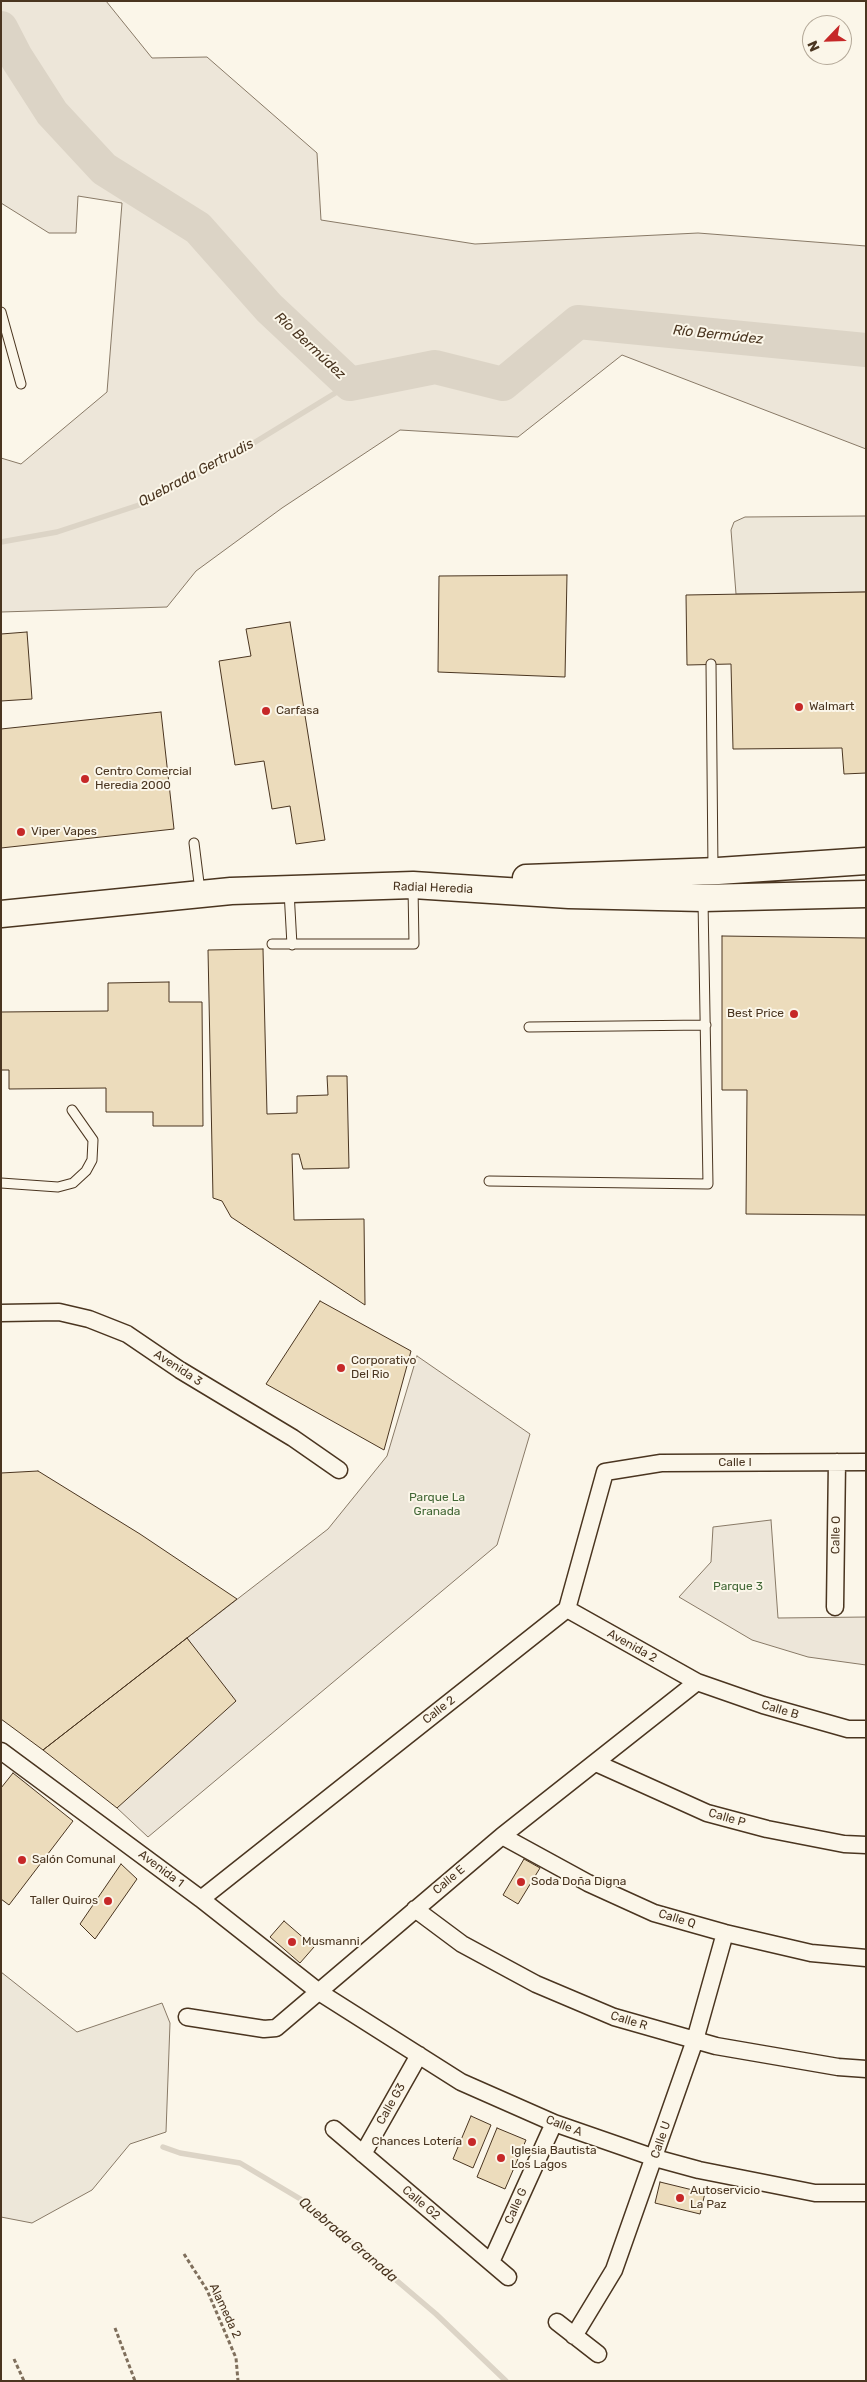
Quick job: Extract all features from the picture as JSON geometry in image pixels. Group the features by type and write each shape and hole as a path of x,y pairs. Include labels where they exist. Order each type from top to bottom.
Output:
{"main road":[{"path":"413,885 576,875 713,872 866,861"},
{"path":"703,898 781,883 866,876"},
{"name":"Radial Heredia","path":"1,914 201,894 413,885 569,895 703,898 866,894"}],"street":[{"name":"Avenida 3","path":"1,1313 59,1312 89,1319 127,1334 339,1470"},
{"name":"Calle O","path":"835,1607 837,1462"},
{"name":"Calle I","path":"566,1609 605,1472 661,1463 866,1462"},
{"name":"Avenida 2","path":"566,1609 697,1682"},
{"name":"Calle 2","path":"201,1899 566,1609"},
{"name":"Calle B","path":"697,1682 763,1705 848,1729 866,1729"},
{"name":"Calle E","path":"187,2017 264,2029 276,2028 502,1836 697,1682"},
{"name":"Avenida 1","path":"1,1751 201,1899 319,1992"},
{"name":"Calle P","path":"596,1763 707,1813 777,1831 844,1844 866,1846"},
{"name":"Calle Q","path":"502,1836 588,1883 654,1913 724,1933 810,1953 866,1958"},
{"name":"Calle R","path":"415,1910 462,1944 536,1984 614,2017 716,2046 838,2067 866,2069"},
{"name":"Calle U","path":"574,2336 614,2270 695,2040 724,1933"},
{"name":"Calle A","path":"319,1992 461,2082 554,2123 655,2158 699,2170 815,2192 866,2194"},
{"name":"Calle G3","path":"363,2154 419,2055"},
{"name":"Calle G","path":"491,2262 554,2123"},
{"name":"Calle G2","path":"334,2129 508,2276"},
{"path":"558,2322 598,2354"}],"lane":[{"path":"1,312 21,384"},
{"path":"711,664 713,872"},
{"path":"194,843 201,894"},
{"path":"272,944 414,944 413,885"},
{"path":"289,891 292,945"},
{"path":"489,1181 708,1184 703,898"},
{"path":"529,1027 706,1025"},
{"path":"1,1183 58,1187 73,1183 86,1171 92,1160 93,1140 72,1110"}],"path":[{"name":"Alameda 2","path":"184,2254 207,2290 236,2358 238,2381"},
{"path":"115,2328 135,2381"},
{"path":"14,2359 24,2381"}],"green space":[{"path":"1,1 106,1 152,58 207,57 317,153 321,220 475,244 698,233 866,246 866,449 622,355 518,437 400,430 282,508 196,571 167,607 1,612 1,458 21,464 107,392 122,203 78,196 76,233 49,233 1,203"},
{"name":"Parque La Granada","path":"417,1356 530,1434 497,1545 148,1837 117,1808 203,1661 187,1638 328,1529 387,1456"},
{"name":"Parque 3","path":"771,1520 778,1618 866,1617 866,1665 808,1657 752,1640 679,1597 711,1562 713,1527"}],"shaded area":[{"path":"866,516 866,592 736,594 731,530 734,522 745,517"},
{"path":"1,1972 77,2032 162,2003 170,2023 166,2132 130,2144 92,2190 32,2223 1,2217"}],"building":[{"path":"567,575 565,677 438,672 439,576"},
{"name":"Walmart","path":"866,592 866,773 844,774 842,748 733,749 731,664 687,665 686,595"},
{"name":"Carfasa","path":"290,622 325,840 296,844 290,806 272,809 264,761 235,765 219,661 251,656 246,629"},
{"path":"27,632 32,699 1,701 1,634"},
{"name":"Centro Comercial Heredia 2000","path":"161,712 174,829 1,848 1,729"},
{"name":"Best Price","path":"722,936 866,938 866,1215 746,1214 747,1090 722,1090"},
{"path":"263,949 267,1114 297,1113 297,1096 328,1095 327,1076 347,1076 349,1168 303,1169 299,1154 292,1154 294,1220 364,1219 365,1305 231,1217 222,1201 213,1198 208,950"},
{"path":"169,982 169,1002 202,1002 203,1126 153,1126 153,1112 106,1112 106,1088 9,1089 9,1070 1,1070 1,1012 108,1011 108,983"},
{"name":"Corporativo Del Rio","path":"320,1301 411,1351 384,1450 266,1384"},
{"path":"38,1471 140,1534 237,1599 43,1750 1,1719 1,1473"},
{"path":"187,1638 236,1701 117,1808 43,1750"},
{"name":"Salón Comunal","path":"13,1773 73,1821 9,1905 1,1899 1,1788"},
{"name":"Soda Doña Digna","path":"524,1859 540,1868 518,1904 503,1895"},
{"name":"Taller Quiros","path":"121,1864 137,1879 95,1939 80,1924"},
{"name":"Musmanni","path":"284,1921 314,1947 300,1963 270,1937"},
{"name":"Chances Lotería","path":"471,2116 491,2125 473,2168 453,2159"},
{"name":"Iglesia Bautista Los Lagos","path":"497,2128 526,2140 505,2189 477,2177"},
{"name":"Autoservicio La Paz","path":"660,2182 705,2193 700,2214 655,2203"}],"waterway":[{"name":"Río Bermúdez","path":"1,28 16,57 52,113 104,169 198,228 269,308 350,384 435,367 503,384 578,322 866,350"},
{"name":"Quebrada Gertrudis","path":"1,542 57,532 139,505 234,455 350,384"},
{"name":"Quebrada Granada","path":"163,2147 180,2153 240,2163 302,2200 436,2314 506,2381"}],"place":[{"name":"Walmart","path":"799,707"},
{"name":"Carfasa","path":"266,711"},
{"name":"Centro Comercial Heredia 2000","path":"85,779"},
{"name":"Viper Vapes","path":"21,832"},
{"name":"Best Price","path":"794,1014"},
{"name":"Corporativo Del Rio","path":"341,1368"},
{"name":"Salón Comunal","path":"22,1860"},
{"name":"Soda Doña Digna","path":"521,1882"},
{"name":"Taller Quiros","path":"108,1901"},
{"name":"Musmanni","path":"292,1942"},
{"name":"Chances Lotería","path":"472,2142"},
{"name":"Iglesia Bautista Los Lagos","path":"501,2158"},
{"name":"Autoservicio La Paz","path":"680,2198"}]}
